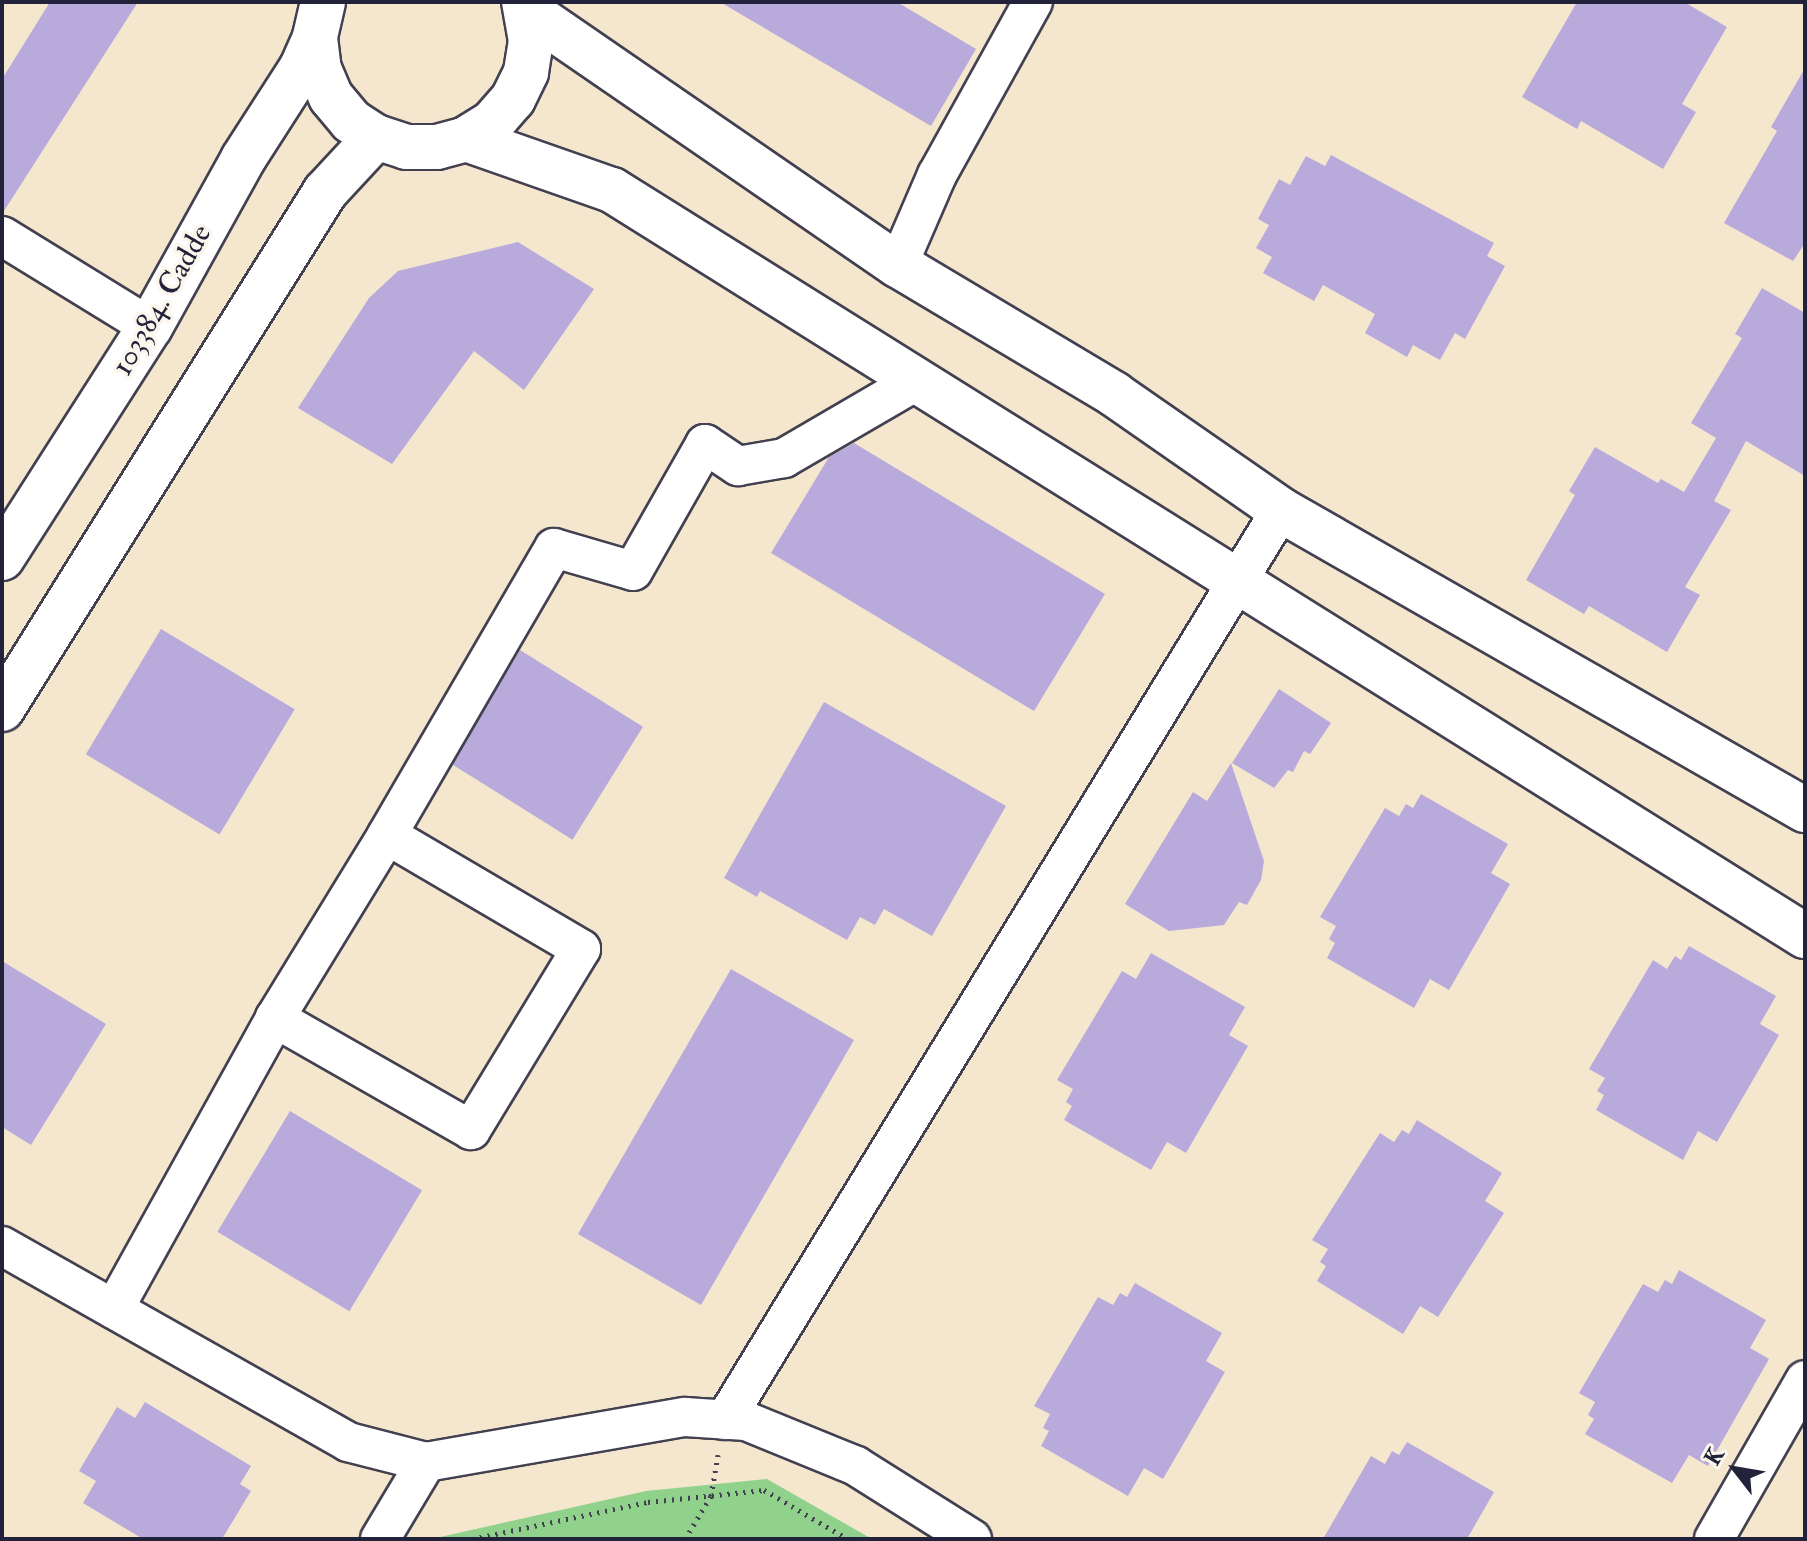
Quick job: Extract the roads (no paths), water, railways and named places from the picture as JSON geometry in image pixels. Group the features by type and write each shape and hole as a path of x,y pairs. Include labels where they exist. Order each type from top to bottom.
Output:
{"street":[{"path":"898,265 937,175 1033,2"},
{"path":"526,6 898,265 1114,394 1281,510 1805,810"},
{"path":"319,20 319,69 331,97 351,121 376,137 406,147 437,147 466,139 492,123 513,99 526,72 531,41 526,6"},
{"name":"103384. Cadde","path":"2,558 150,327 243,159 302,67 319,20"},
{"path":"2,709 325,192 376,137"},
{"path":"466,139 612,190 1239,579 1805,936"},
{"path":"2,236 150,327"},
{"path":"114,1309 275,1018 387,835 554,548 633,571 705,444 738,466 784,458 918,380"},
{"path":"725,1420 1281,510"},
{"path":"275,1018 471,1130 581,949 387,835"},
{"path":"2,1246 348,1442 426,1462 685,1417 746,1421 856,1466 972,1539"},
{"path":"1714,1539 1804,1385"},
{"path":"380,1539 426,1462"}]}
